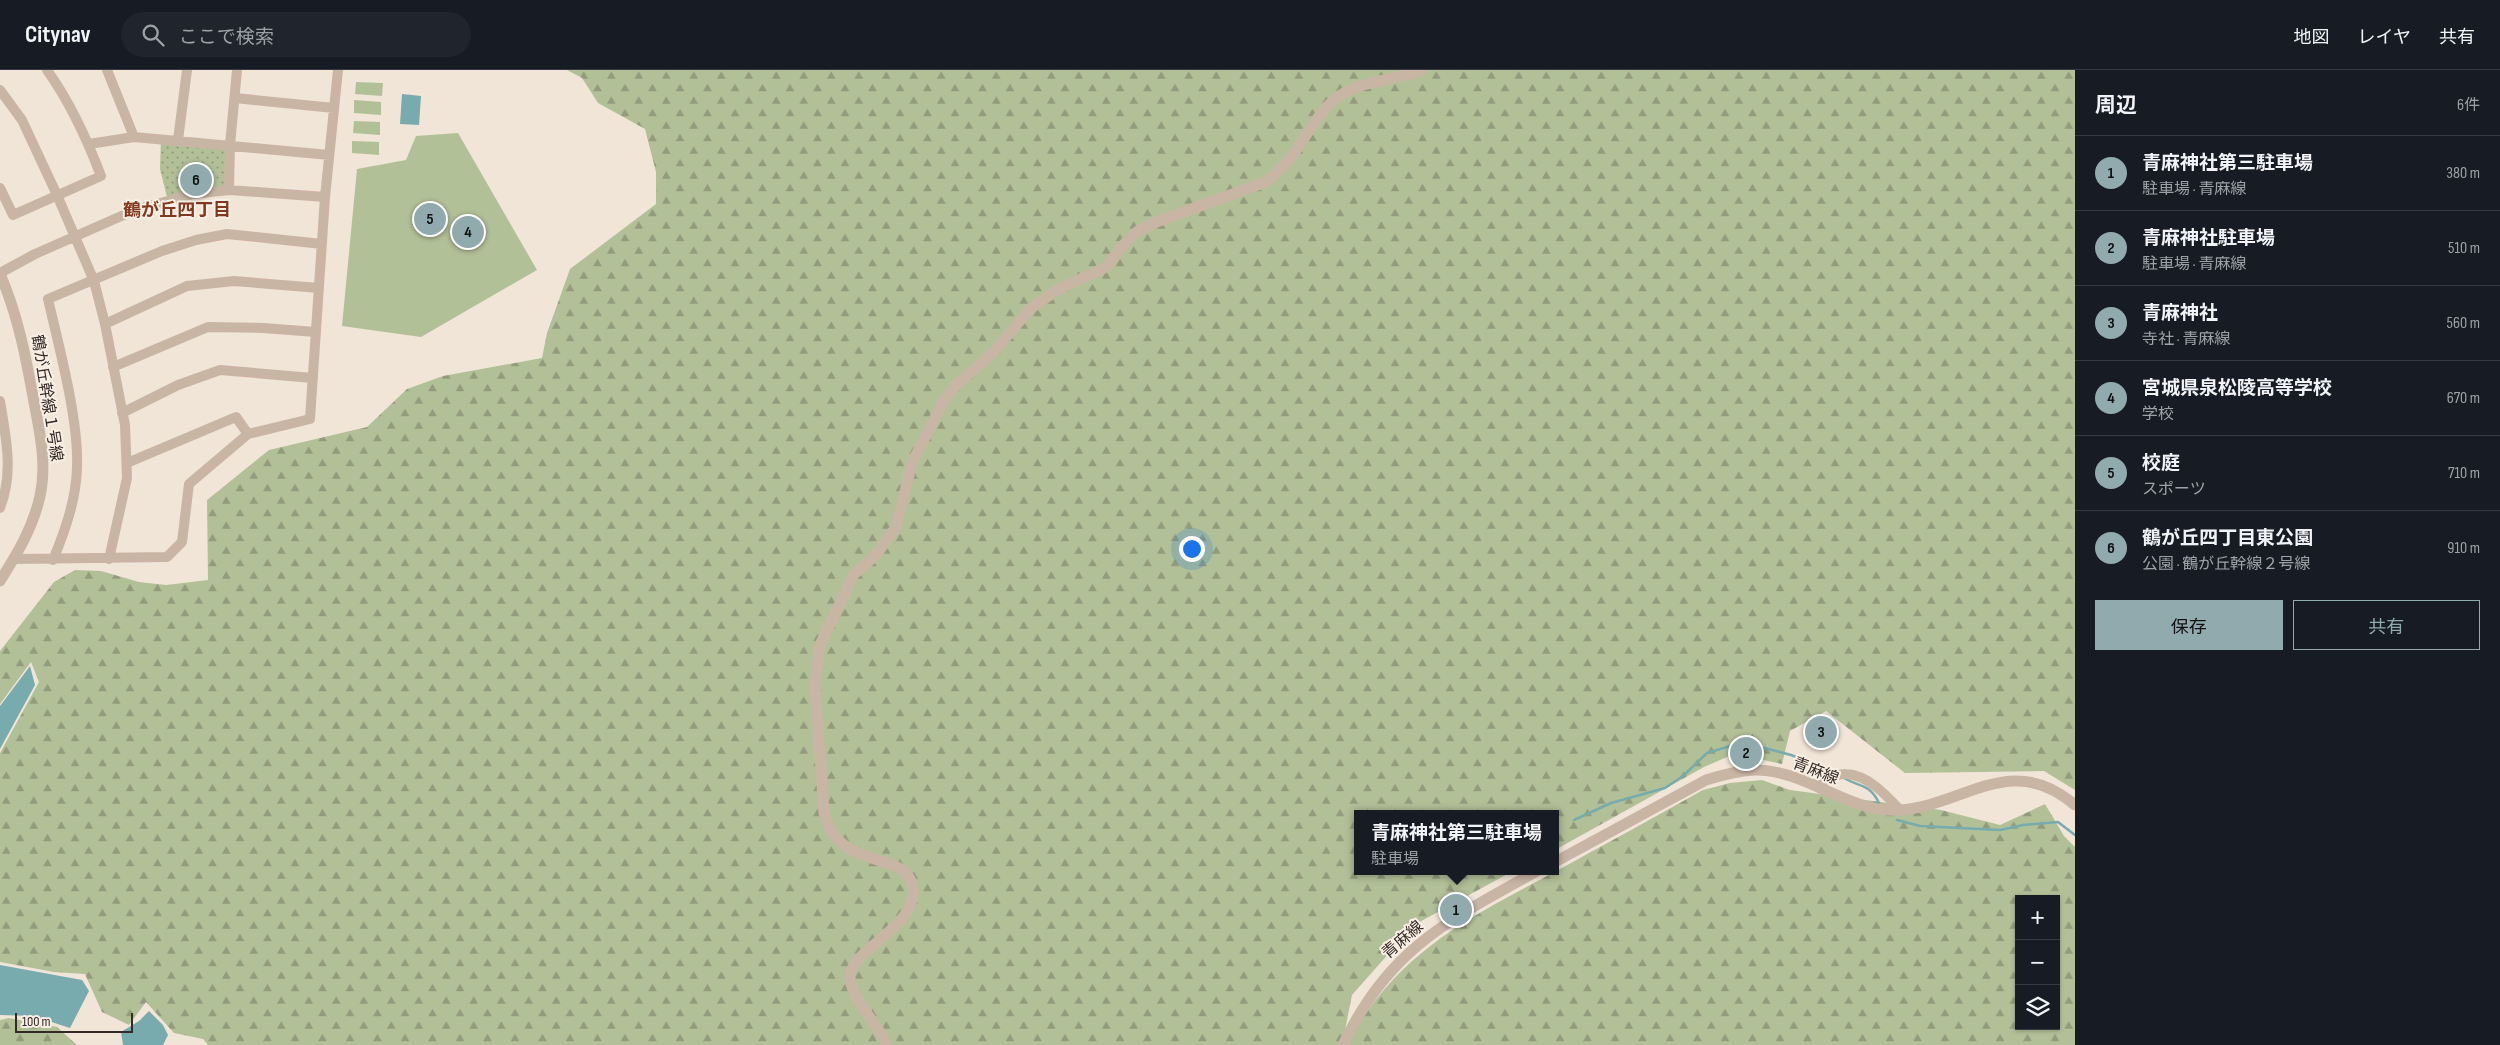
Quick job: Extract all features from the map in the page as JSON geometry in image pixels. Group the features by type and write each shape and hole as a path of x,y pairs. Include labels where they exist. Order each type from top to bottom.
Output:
{"street":[{"path":"0,188 13,215 101,176 89,144 58,85 47,70"},
{"path":"108,70 134,138"},
{"path":"178,140 187,70"},
{"path":"229,190 230,145 238,70"},
{"path":"14,559 54,560 167,557 182,542 189,484 248,434 310,419 325,197 338,70"},
{"path":"887,1045 857,997 850,980 850,970 856,961 887,935 908,910 913,890 910,880 897,866 865,858 845,848 832,836 827,825 824,814 816,704 817,659 820,645 854,574 876,555 896,527 912,463 932,421 956,385 982,365 1030,309 1043,297 1101,270 1126,242 1156,222 1263,183 1275,176 1286,166 1316,122 1336,99 1359,87 1422,70"},
{"path":"0,90 22,120 57,195 94,281 105,324 122,413 127,463 127,478 109,559"},
{"path":"235,98 334,108"},
{"path":"89,144 134,138 178,140 329,155"},
{"path":"0,274 35,254 136,210 193,194 229,190 325,197"},
{"path":"54,560 68,522 77,468 72,418 48,299 162,251 196,240 227,234 322,244"},
{"name":"鶴が丘幹線１号線","path":"0,274 18,319 43,452 43,475 40,496 27,537 0,581"},
{"path":"105,324 187,286 234,281 319,288"},
{"path":"113,367 208,327 263,328 316,332"},
{"path":"122,413 178,386 220,370 313,378"},
{"path":"0,402 8,453 6,492 0,508"},
{"path":"127,463 236,417 248,434"},
{"name":"青麻線","path":"1559,860 1698,784 1729,773 1755,770 1778,773 1858,805 1900,810 1937,802 1991,784 2010,781 2026,782 2047,788 2075,805"},
{"path":"1813,786 1846,774 1862,778 1876,787 1900,810"},
{"name":"青麻線","path":"1343,1045 1355,1018 1376,986 1419,942 1465,912 1530,875"}],"green space":[{"path":"567,70 2075,70 2075,790 2044,771 1905,773 1826,711 1790,731 1782,764 1734,754 1704,767 1559,848 1559,810 1354,810 1354,875 1506,875 1414,925 1352,995 1342,1045 208,1045 203,1039 174,1033 146,1002 129,1025 102,1012 85,974 54,972 0,962 0,753 39,682 31,662 0,704 0,651 54,582 75,570 101,571 139,582 166,585 208,580 207,500 269,450 367,427 407,389 443,376 542,358 547,333 570,269 656,204 656,172 645,129 598,103 582,78"},
{"path":"356,82 383,83 382,96 355,94"},
{"path":"354,100 381,102 381,115 354,113"},
{"path":"354,121 380,122 380,135 353,133"},
{"path":"458,133 537,270 421,337 342,326 357,169 406,160 416,136"},
{"path":"161,139 230,145 229,190 168,201 160,169"},
{"path":"352,141 379,142 379,155 352,153"},
{"path":"1762,780 1790,790 1941,810 2000,825 2045,804 2064,836 2075,847 2075,1045 1349,1045 1360,1022 1369,1009 1388,985 1409,964 1432,945 1481,912 1549,875 1559,875 1560,869 1703,790 1730,783"},
{"path":"9,1018 57,1027 77,1045 0,1045 0,1020"}],"water":[{"path":"402,94 421,96 419,125 400,124"},
{"path":"30,666 35,685 0,749 0,706"},
{"path":"0,965 82,980 89,991 70,1028 33,1016 0,1015"},
{"path":"149,1011 163,1025 168,1035 163,1045 123,1045 121,1032 139,1021"}],"waterway":[{"path":"1574,820 1611,803 1665,788 1683,776 1707,753 1737,744 1749,744 1791,755 1835,772"},
{"path":"1844,778 1868,789 1879,803"},
{"path":"1897,820 1920,826 2000,830 2023,825 2058,822 2075,835"}],"place":[{"name":"鶴が丘四丁目東公園","path":"196,180"},
{"name":"校庭","path":"430,219"},
{"name":"宮城県泉松陵高等学校","path":"468,232"},
{"name":"青麻神社","path":"1821,732"},
{"name":"青麻神社駐車場","path":"1746,753"},
{"name":"青麻神社第三駐車場","path":"1456,910"}],"district":[{"name":"鶴が丘四丁目","path":"177,210"}]}
